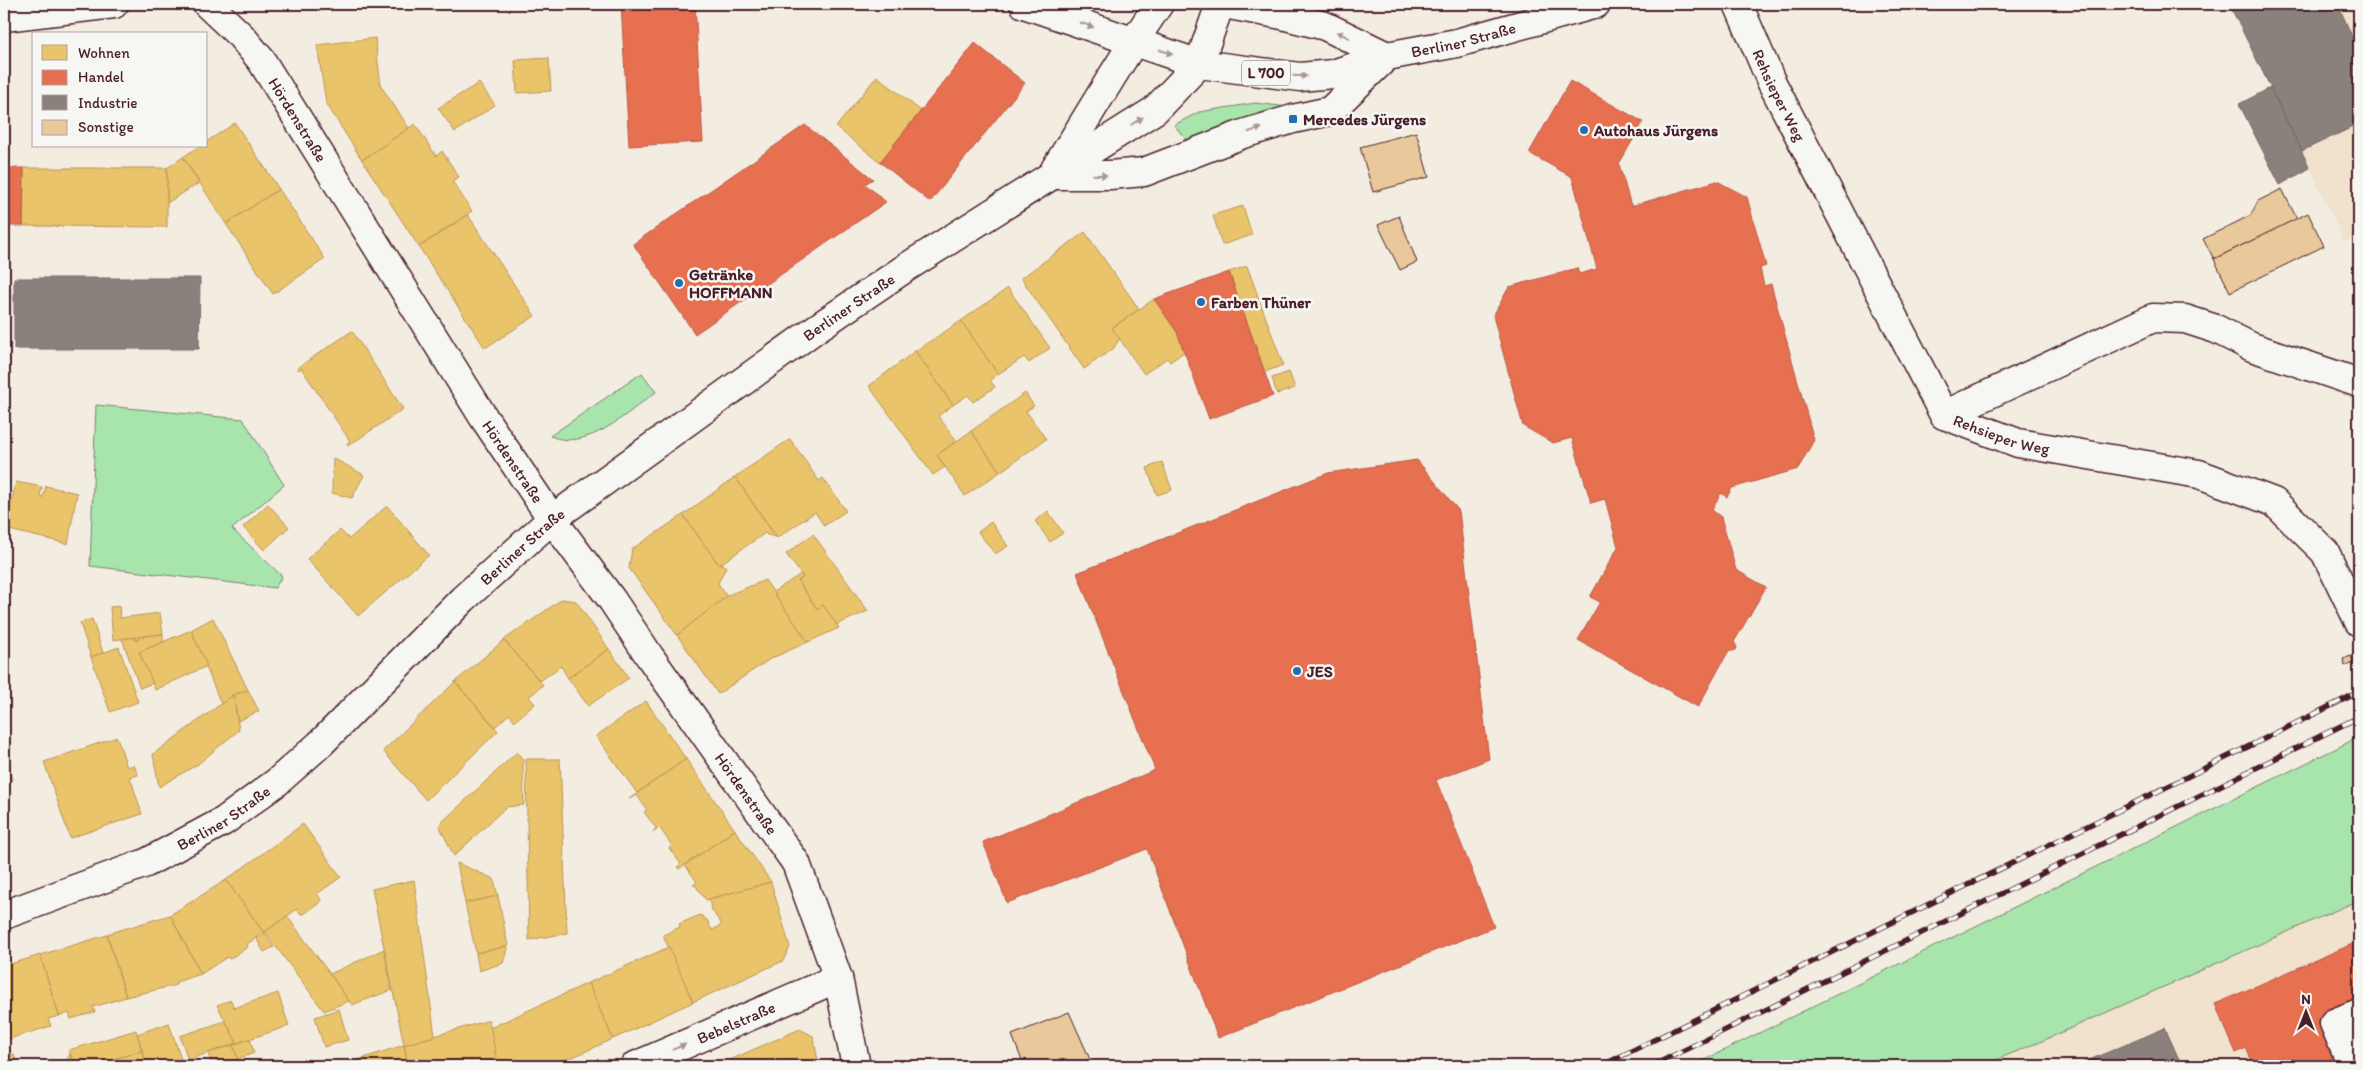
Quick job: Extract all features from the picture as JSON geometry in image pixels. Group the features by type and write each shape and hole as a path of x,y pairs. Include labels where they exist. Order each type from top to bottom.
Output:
{"street":[{"path":"4,17 114,4"},
{"name":"Hördenstraße","path":"207,4 241,36 261,60 484,418 552,519 612,600 650,657 796,863 838,978 856,1066"},
{"name":"L 700","path":"1024,4 1133,41"},
{"name":"Berliner Straße","path":"1052,175 1111,81 1133,41 1158,4"},
{"name":"Berliner Straße","path":"4,915 146,863 224,821 276,782 320,744 463,599 552,519 817,328 907,267 1155,110 1200,64 1220,4"},
{"path":"1052,175 1110,175 1144,172 1243,134 1293,118 1330,111 1387,56 1325,26 1282,15 1224,4"},
{"name":"Berliner Straße","path":"1133,41 1200,64 1300,78 1333,74 1387,56 1457,43 1542,11 1596,4"},
{"name":"Rehsieper Weg","path":"1738,4 1771,81 1944,415 2018,443 2199,474 2274,502 2324,552 2359,622"},
{"path":"1944,415 2153,318 2185,319 2216,329 2252,347 2359,383"},
{"name":"Bebelstraße","path":"634,1066 838,978"},
{"path":"2352,1066 2334,1022 2359,1013"}],"shaded area":[{"path":"2229,4 2359,4 2359,236 2344,242 2302,151"},
{"path":"2359,900 2359,1066 1981,1066 2042,1041"}],"green space":[{"path":"1255,103 1288,107 1186,145 1184,137 1174,125 1199,112"},
{"path":"642,373 656,392 620,419 593,435 579,439 565,440 550,436"},
{"path":"96,405 243,419 284,485 232,529 282,576 275,588 90,566"},
{"path":"2359,737 2359,900 2042,1041 1981,1066 1692,1066"}],"building: Wohnen":[{"path":"375,38 381,86 409,128 362,160 326,103 317,45"},
{"path":"549,58 551,91 517,93 515,60"},
{"path":"877,76 921,111 880,162 836,127"},
{"path":"479,83 495,105 455,132 438,108"},
{"path":"235,123 279,189 226,224 183,157 196,148 208,148 208,141"},
{"path":"415,124 436,156 442,151 459,177 452,181 472,211 419,247 362,160"},
{"path":"183,157 199,183 167,203 167,168"},
{"path":"24,168 167,168 167,227 23,226"},
{"path":"279,189 325,259 273,294 226,224"},
{"path":"1243,206 1252,235 1222,245 1213,215"},
{"path":"468,215 535,316 485,348 419,247"},
{"path":"1085,232 1139,309 1112,328 1120,338 1113,349 1084,369 1021,278"},
{"path":"1247,266 1283,365 1265,372 1229,272"},
{"path":"1008,288 1050,348 1029,363 1024,357 998,374 961,321"},
{"path":"1154,299 1177,332 1184,352 1170,362 1167,358 1144,374 1112,328"},
{"path":"961,321 998,374 990,380 995,387 973,402 968,395 953,405 915,351"},
{"path":"352,331 403,409 348,446 347,443 350,441 301,368 298,370 297,368"},
{"path":"915,351 953,405 938,416 957,441 937,455 945,467 933,475 869,386"},
{"path":"1289,372 1295,388 1277,394 1272,378"},
{"path":"1025,393 1034,406 1026,411 1046,439 1000,472 971,431"},
{"path":"971,431 1000,472 965,496 937,455"},
{"path":"790,439 819,481 823,478 846,511 824,526 815,512 777,538 735,477"},
{"path":"333,458 364,475 352,498 332,493"},
{"path":"1162,462 1172,490 1157,495 1147,468"},
{"path":"735,477 776,537 765,533 719,565 683,515"},
{"path":"16,482 42,487 40,496 43,497 46,486 77,493 68,544 5,529"},
{"path":"268,504 289,527 264,550 243,527"},
{"path":"387,506 429,555 358,616 307,559 340,530 349,539"},
{"path":"1048,511 1063,533 1050,542 1035,521"},
{"path":"683,515 719,565 722,563 726,567 718,583 727,597 677,635 629,568 632,549"},
{"path":"991,522 1008,546 995,554 978,532"},
{"path":"813,534 868,611 836,625 823,605 817,609 798,581 803,577 786,554"},
{"path":"801,574 803,577 798,581 817,609 823,605 839,628 808,642 773,592"},
{"path":"765,580 808,642 770,659 718,694 677,635 728,595"},
{"path":"562,599 576,601 609,649 568,678 561,666 540,681 504,640"},
{"path":"119,606 120,618 160,613 163,634 138,637 138,640 135,640 135,637 113,640 110,607"},
{"path":"213,618 248,690 233,695 221,704 191,630"},
{"path":"92,619 103,653 91,657 80,623"},
{"path":"191,630 207,666 155,690 139,652"},
{"path":"163,634 163,642 139,652 153,683 140,688 122,639 135,637 135,640 138,640 138,637"},
{"path":"504,640 543,685 529,697 535,704 515,721 509,714 495,727 455,682"},
{"path":"119,647 138,702 110,712 91,657"},
{"path":"609,649 629,678 588,706 568,678"},
{"path":"455,682 498,731 426,800 383,751"},
{"path":"248,690 259,711 238,721 233,695"},
{"path":"233,695 239,730 198,764 159,787 153,754"},
{"path":"646,701 686,759 637,793 596,736"},
{"path":"117,737 127,767 134,765 138,775 130,777 142,814 70,838 44,762"},
{"path":"4,751 12,780 4,782"},
{"path":"517,752 523,760 524,805 506,807 454,856 439,825"},
{"path":"526,759 560,759 567,933 529,940"},
{"path":"686,759 735,830 679,869 677,867 681,864 669,848 672,846 659,827 653,832 656,828 644,812 647,810 637,795 629,799"},
{"path":"303,824 341,877 317,894 322,901 304,914 301,914 297,909 264,933 226,880"},
{"path":"735,830 771,882 706,900 695,885 693,885 697,882 685,865"},
{"path":"457,863 494,879 498,896 465,903"},
{"path":"226,880 264,933 247,944 248,947 229,959 227,957 201,974 170,915"},
{"path":"414,880 435,1036 404,1045 372,889"},
{"path":"771,882 790,947 783,961 693,1002 663,935 680,927 679,924 700,915 707,920 712,930 722,925 711,909 709,899"},
{"path":"498,896 508,946 476,953 465,903"},
{"path":"170,915 201,974 176,982 176,985 126,997 107,934"},
{"path":"287,916 349,1001 324,1011 265,932"},
{"path":"264,933 274,947 264,952 256,938"},
{"path":"107,935 126,997 93,1007 95,1012 71,1019 69,1013 59,1016 40,955"},
{"path":"508,946 503,963 479,971 476,953"},
{"path":"669,947 693,1002 613,1039 588,983"},
{"path":"384,949 392,990 352,1005 330,974"},
{"path":"40,955 59,1016 48,1019 51,1026 9,1039 7,1032 4,1033 4,966"},
{"path":"588,983 613,1039 553,1066 498,1066 490,1028"},
{"path":"278,993 289,1026 237,1043 217,1005 231,1000 234,1008"},
{"path":"339,1009 348,1040 324,1047 315,1017"},
{"path":"489,1020 498,1066 408,1066 404,1045"},
{"path":"225,1021 237,1043 188,1060 180,1036"},
{"path":"169,1023 182,1062 168,1066 147,1066 137,1034"},
{"path":"800,1029 813,1036 819,1066 727,1066 725,1062"},
{"path":"136,1030 142,1051 90,1066 74,1066 69,1050"},
{"path":"250,1039 254,1053 238,1059 233,1045"},
{"path":"233,1045 238,1059 212,1066 208,1053"},
{"path":"404,1045 408,1066 349,1066 348,1063"},
{"path":"142,1051 147,1066 90,1066"},
{"path":"14,1054 17,1066 4,1066 4,1057"},
{"path":"70,1054 74,1066 59,1066 65,1064"}],"building: Handel":[{"path":"621,4 695,4 703,142 629,146"},
{"path":"975,43 1025,83 930,202 880,162"},
{"path":"1570,81 1643,122 1619,164 1631,206 1717,181 1747,197 1766,266 1760,268 1764,286 1771,284 1814,440 1798,469 1732,488 1727,497 1721,493 1712,510 1721,517 1736,570 1766,587 1734,642 1737,647 1736,650 1728,652 1698,707 1578,640 1600,602 1590,597 1618,547 1605,499 1591,503 1572,438 1553,443 1523,426 1493,316 1509,287 1577,268 1579,274 1597,269 1572,177 1529,153"},
{"path":"805,125 873,179 865,184 886,202 695,334 633,244"},
{"path":"4,168 24,168 23,226 4,226"},
{"path":"1229,272 1273,396 1209,419 1177,332 1154,299"},
{"name":"JES","path":"1417,460 1459,511 1489,759 1436,780 1494,927 1218,1038 1147,849 1007,903 983,842 1155,770 1077,573 1328,473"},
{"path":"2359,941 2359,999 2320,1016 2342,1066 2254,1066 2246,1048 2236,1053 2215,1004"}],"building: Industrie":[{"path":"2229,4 2338,4 2359,53 2359,124 2302,151"},
{"path":"2270,88 2310,168 2280,185 2239,104"},
{"path":"14,278 200,278 199,349 14,349"},
{"path":"2165,1028 2182,1066 2075,1066"}],"building: Sonstige":[{"path":"1416,132 1429,177 1373,192 1360,147"},
{"path":"2282,189 2297,219 2214,259 2203,239 2251,215 2258,201"},
{"path":"2308,213 2324,246 2230,292 2214,259"},
{"path":"1399,216 1417,262 1400,270 1378,225"},
{"path":"2351,656 2353,662 2345,666 2343,659"},
{"path":"1069,1012 1093,1066 1024,1066 1012,1035"}],"railway":[{"path":"1601,1066 2359,692"},
{"path":"1652,1066 2359,717"}],"place":[{"name":"Mercedes Jürgens","path":"1293,119"},
{"name":"Autohaus Jürgens","path":"1584,130"},
{"name":"Getränke HOFFMANN","path":"679,283"},
{"name":"Farben Thüner","path":"1201,302"},
{"name":"JES","path":"1297,671"}]}
